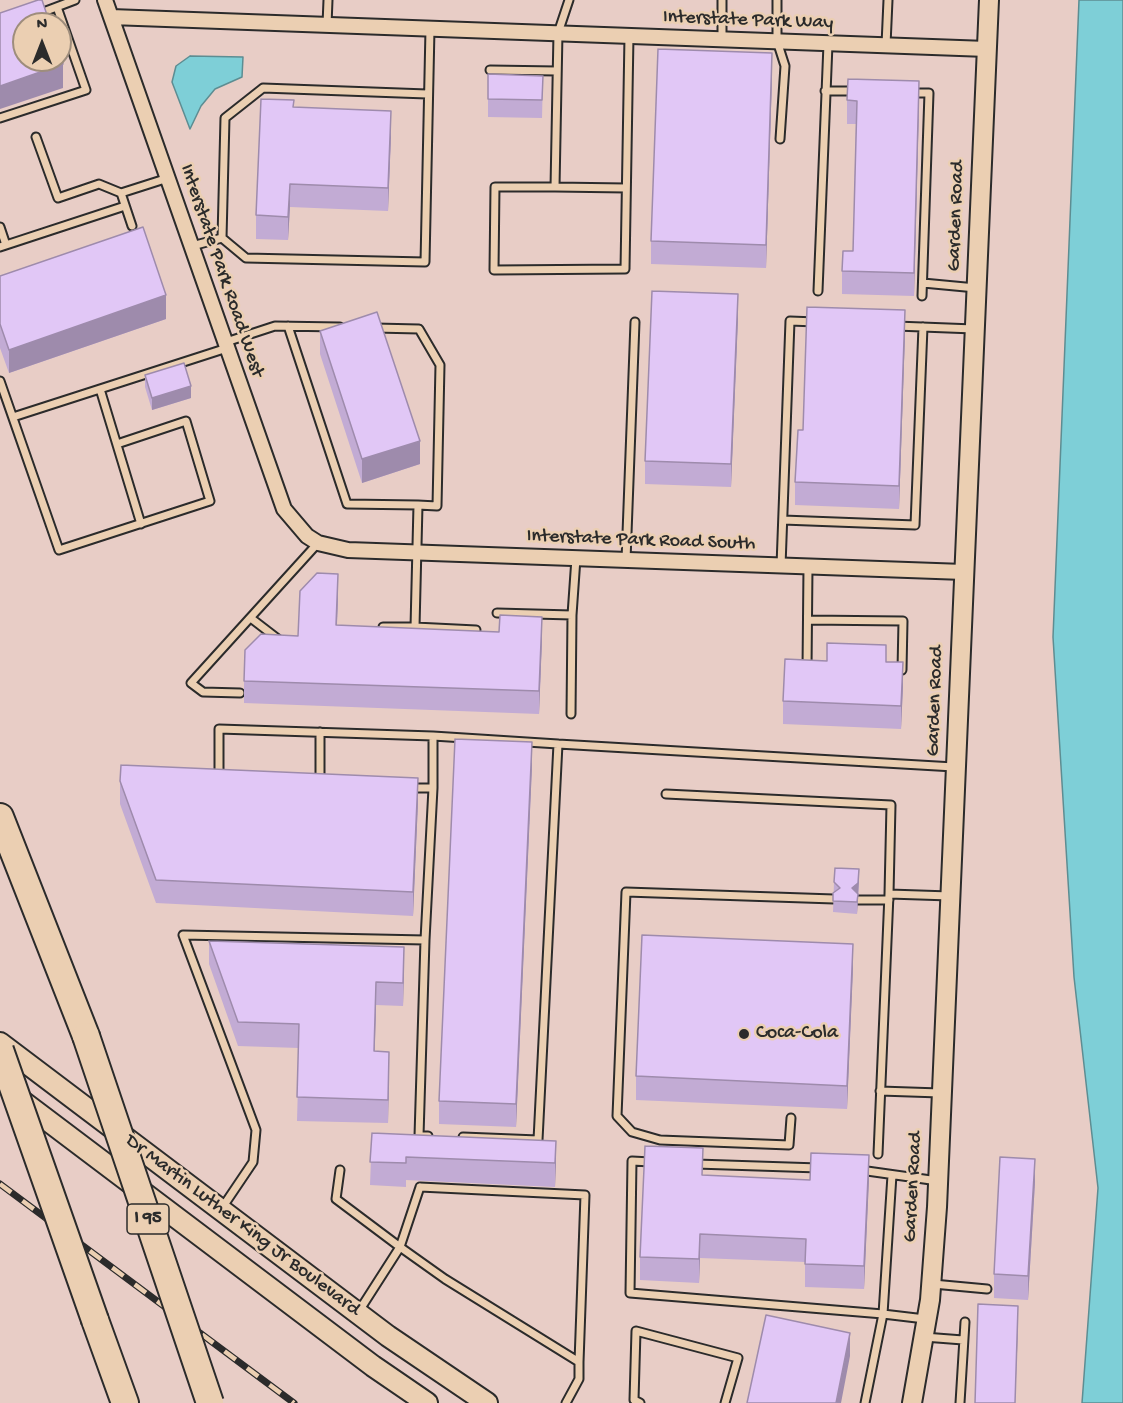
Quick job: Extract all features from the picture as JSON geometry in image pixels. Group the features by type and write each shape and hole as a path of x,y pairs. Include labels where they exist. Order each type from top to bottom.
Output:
{"highway":[{"name":"I 95","path":"0,817 86,1036 210,1403"},
{"path":"0,1050 124,1403"}],"main road":[{"name":"Dr Martin Luther King Jr Boulevard","path":"0,1043 357,1314 458,1386 487,1403"},
{"name":"Dr Martin Luther King Jr Boulevard","path":"0,1084 373,1366 427,1403"}],"street":[{"name":"Interstate Park Road West","path":"105,0 284,508 298,528 318,543"},
{"name":"Garden Road","path":"912,1403 931,1284 938,1181 989,0"},
{"name":"Interstate Park Way","path":"111,17 987,49"},
{"name":"Interstate Park Road South","path":"318,543 337,549 417,553 964,572"}],"lane":[{"path":"42,12 75,0"},
{"path":"327,25 328,0"},
{"path":"555,187 558,33 569,0"},
{"path":"722,0 722,39"},
{"path":"777,0 777,41 785,66 780,139"},
{"path":"886,45 888,0"},
{"path":"0,118 86,90 57,7"},
{"path":"222,238 246,258 425,262 430,29"},
{"path":"626,188 495,187 494,270 625,269 629,36"},
{"path":"818,291 828,44"},
{"path":"490,70 558,71"},
{"path":"222,238 225,118 263,88 427,94"},
{"path":"825,91 860,92"},
{"path":"906,92 929,93 922,296"},
{"path":"36,137 58,198 99,184 121,193 168,178"},
{"path":"121,193 132,226"},
{"path":"0,227 3,246 125,206"},
{"path":"192,246 222,238"},
{"path":"922,283 976,288"},
{"path":"781,566 790,321 823,323"},
{"path":"626,560 635,322"},
{"path":"12,417 100,389 275,326 348,328"},
{"path":"288,326 347,504 437,506 440,365 419,330 372,328"},
{"path":"890,326 974,329"},
{"path":"783,520 915,525 923,327"},
{"path":"0,381 59,550 210,501 186,421 117,444"},
{"path":"100,389 141,524"},
{"path":"415,627 418,505"},
{"path":"240,693 203,692 191,684 252,619 318,543"},
{"path":"570,714 572,615 576,558"},
{"path":"807,669 808,567"},
{"path":"497,613 572,615"},
{"path":"252,619 289,647"},
{"path":"808,620 903,621 902,675"},
{"path":"380,627 476,630"},
{"path":"230,782 219,782 219,729 433,736 956,767"},
{"path":"320,732 320,786"},
{"path":"431,1136 419,1136 425,940 433,788 433,736"},
{"path":"455,1137 538,1140 558,744"},
{"path":"309,785 331,786"},
{"path":"399,787 433,788"},
{"path":"666,794 891,805 878,1154"},
{"path":"791,1118 789,1146 660,1140 632,1132 617,1116 626,892 834,899"},
{"path":"858,900 950,896"},
{"path":"220,1210 253,1162 256,1130 183,935 425,940"},
{"path":"880,1091 942,1093"},
{"path":"655,1162 632,1161 630,1293 883,1314 963,1340"},
{"path":"690,1163 827,1169"},
{"path":"340,1170 336,1199 445,1279 579,1362"},
{"path":"850,1170 938,1181"},
{"path":"866,1403 883,1314 892,1175"},
{"path":"357,1314 400,1247 420,1187 585,1195 579,1378 566,1403"},
{"path":"931,1284 987,1289"},
{"path":"960,1403 965,1322"},
{"path":"640,1403 634,1400 636,1331 738,1358 725,1403"}],"water":[{"path":"1079,0 1123,0 1123,1403 1082,1403 1098,1188 1074,977 1053,637"},
{"path":"190,56 243,57 242,77 215,89 201,106 190,129 172,82 176,66"}],"building":[{"path":"38,0 42,0 46,12 12,12 12,72 40,72 0,86 0,13"},
{"path":"658,49 772,53 766,245 651,241"},
{"path":"488,74 543,76 542,100 488,99"},
{"path":"848,79 919,81 914,273 842,271 843,251 853,251 857,101 847,100"},
{"path":"261,99 294,100 293,107 391,111 388,188 290,184 288,217 256,215"},
{"path":"143,227 166,295 9,350 0,324 0,276"},
{"path":"652,291 738,294 731,464 645,461"},
{"path":"807,307 905,310 899,486 795,482 798,430 803,430"},
{"path":"377,312 420,441 362,459 320,331"},
{"path":"184,363 191,386 152,398 145,375"},
{"path":"317,573 338,574 336,625 499,632 500,615 542,617 539,691 244,681 245,650 261,634 298,636 300,591"},
{"path":"827,643 886,645 886,662 903,662 901,706 783,701 785,659 827,661"},
{"path":"455,739 532,742 516,1104 439,1101"},
{"path":"121,765 418,778 413,892 156,880 120,781"},
{"path":"835,868 859,869 858,883 852,888 858,894 857,902 833,901 833,893 840,888 834,882"},
{"name":"Coca-Cola","path":"642,935 853,944 847,1086 636,1076"},
{"path":"209,941 404,947 403,983 376,982 374,1051 389,1052 388,1100 297,1097 299,1024 238,1022"},
{"path":"372,1133 556,1141 555,1163 406,1157 406,1163 370,1162"},
{"path":"645,1146 703,1148 702,1175 810,1180 811,1153 869,1155 864,1266 805,1264 806,1239 700,1234 699,1259 640,1257"},
{"path":"1000,1157 1035,1159 1028,1276 994,1274"},
{"path":"978,1304 1018,1306 1015,1403 975,1403"},
{"path":"766,1315 850,1333 836,1403 747,1403"}],"railway":[{"path":"0,1184 294,1403"}],"place":[{"name":"Coca-Cola","path":"744,1034"}]}
